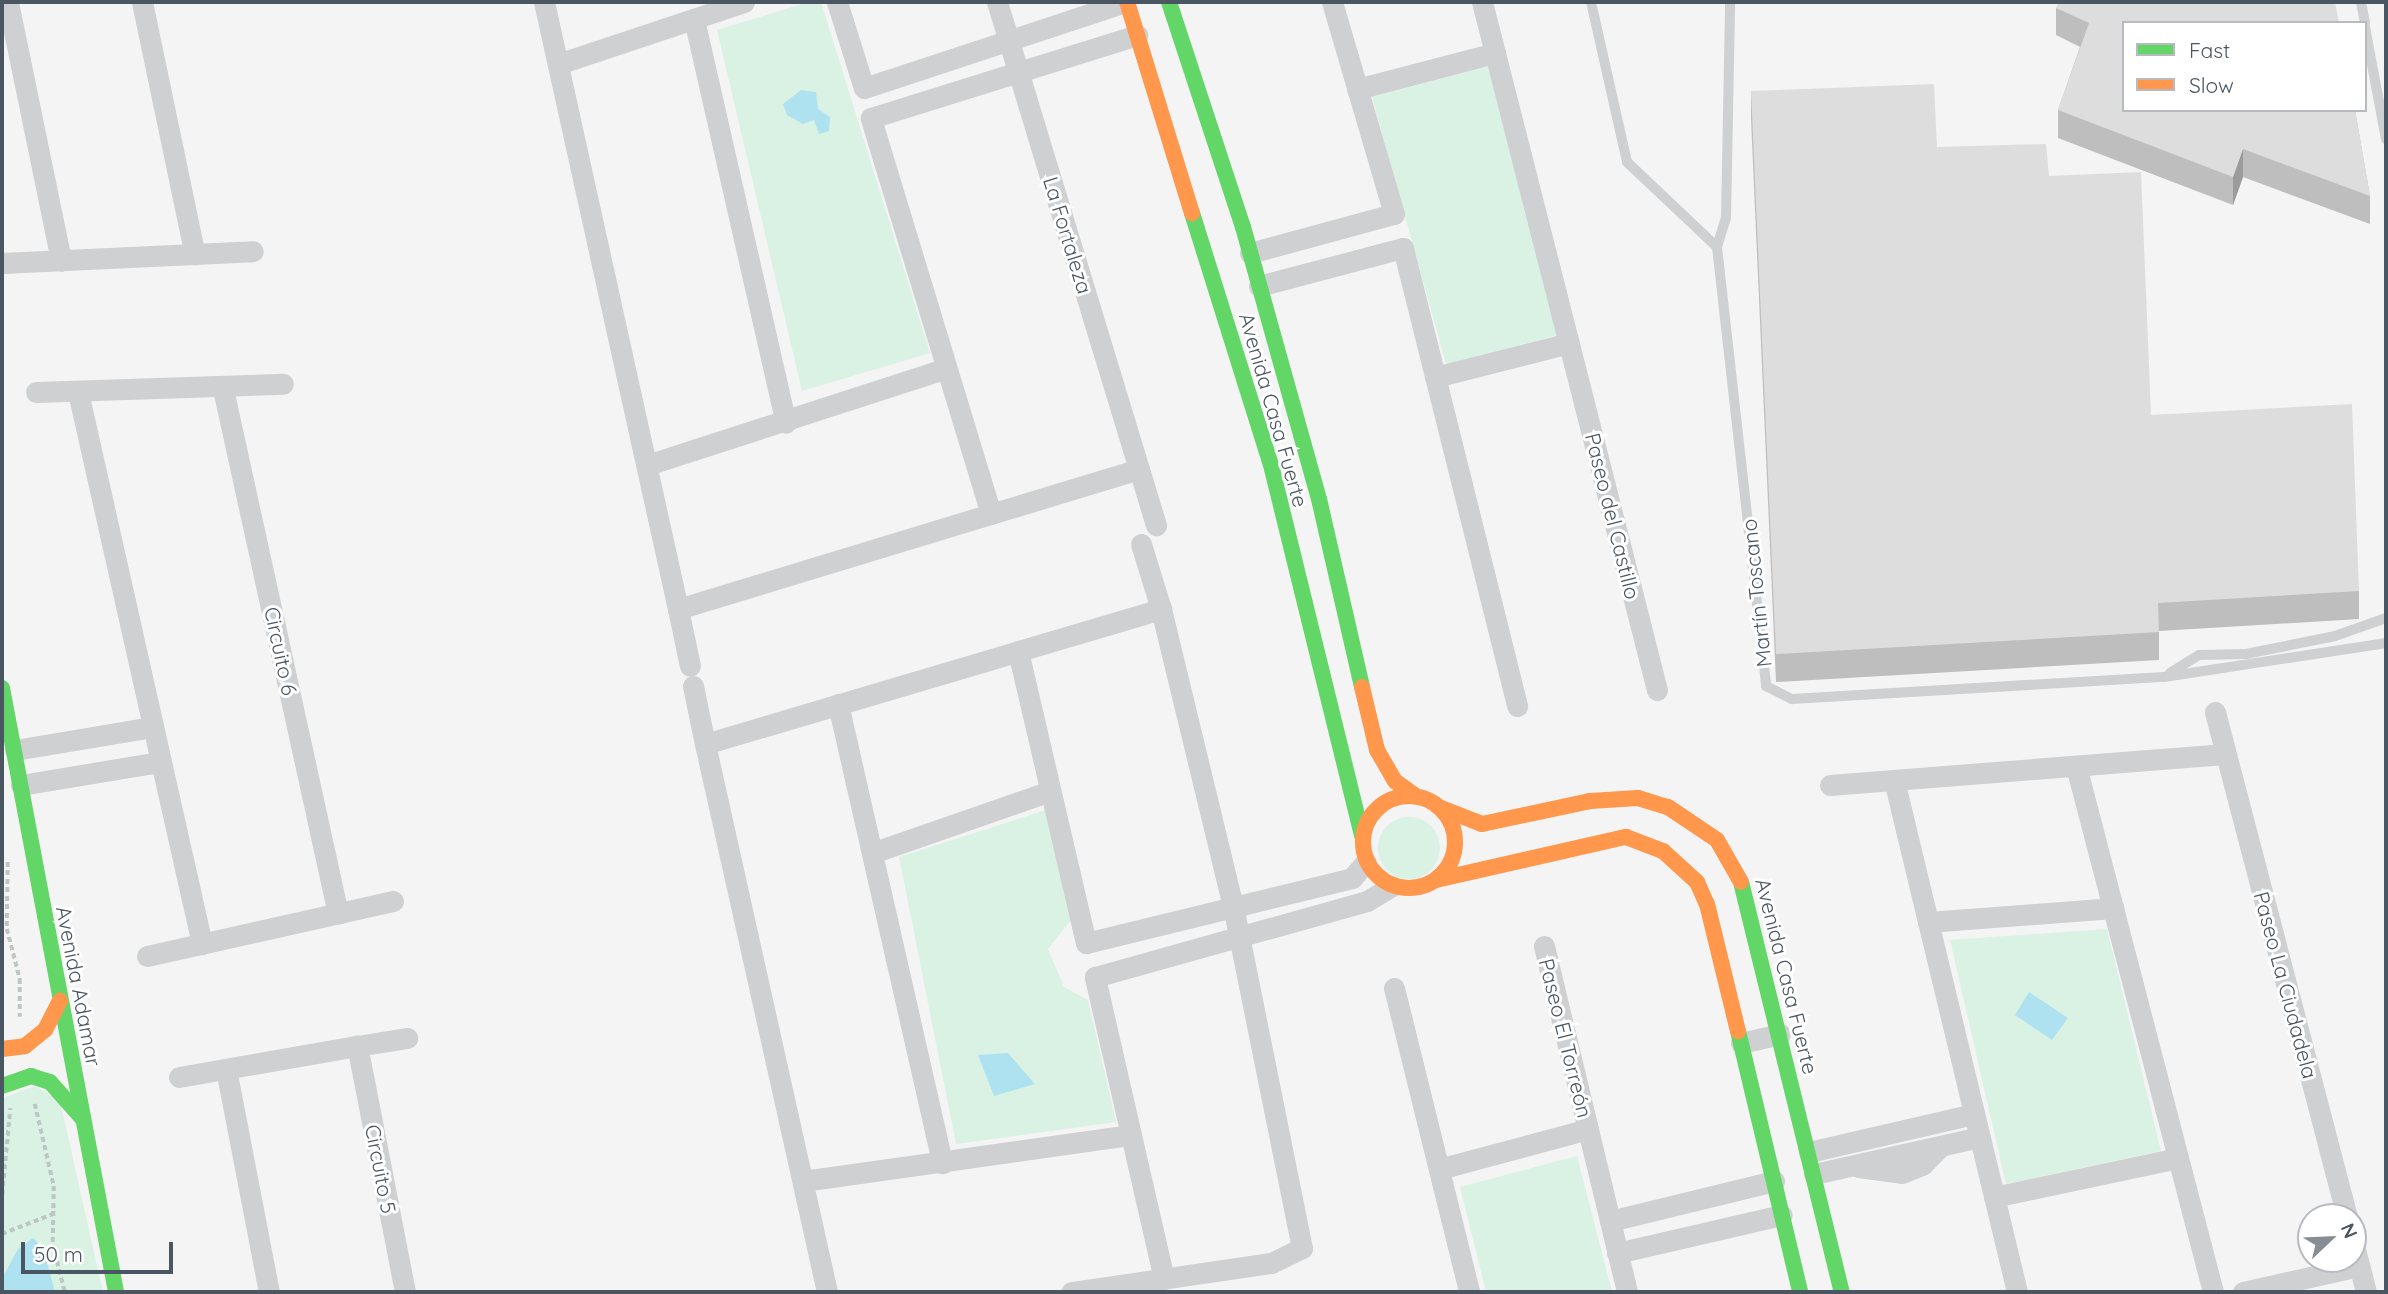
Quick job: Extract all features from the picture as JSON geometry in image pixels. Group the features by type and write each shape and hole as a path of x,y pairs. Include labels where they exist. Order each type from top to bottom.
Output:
{"street":[{"path":"8,2 61,261"},
{"path":"142,2 195,256"},
{"path":"544,2 827,1292"},
{"path":"558,64 744,2"},
{"path":"837,2 864,88 1008,37 1126,2"},
{"name":"La Fortaleza","path":"997,2 1156,525"},
{"name":"Avenida Casa Fuerte","path":"1126,2 1272,470 1362,836"},
{"name":"Avenida Casa Fuerte","path":"1169,2 1250,253 1318,499 1377,750 1395,781 1416,796"},
{"path":"1250,253 1394,214 1332,2"},
{"name":"Paseo del Castillo","path":"1482,2 1657,690"},
{"path":"694,19 786,423"},
{"path":"991,514 944,369 871,118 1138,34"},
{"path":"1357,89 1495,53"},
{"path":"1259,286 1403,248 1517,706"},
{"path":"2,263 195,256 253,251"},
{"path":"1435,377 1569,343"},
{"path":"647,465 786,423 944,369"},
{"path":"36,391 223,389 282,384"},
{"name":"Circuito 6","path":"223,389 338,914"},
{"path":"78,392 202,944"},
{"path":"678,609 1138,468"},
{"path":"1071,1292 1272,1263 1302,1248 1234,911 1161,609 1141,544"},
{"path":"705,744 1161,609"},
{"path":"1018,651 1087,943 1234,911 1352,878 1366,862"},
{"name":"Avenida Adamar","path":"2,688 116,1292"},
{"path":"838,705 942,1163"},
{"name":"Paseo La Ciudadela","path":"2216,712 2343,1203"},
{"path":"15,750 153,727"},
{"path":"1830,785 2225,754"},
{"path":"21,785 160,762"},
{"path":"2076,766 2213,1292"},
{"path":"1894,780 2017,1292"},
{"path":"872,853 1050,791"},
{"path":"1436,880 1455,846 1441,808 1416,796 1380,805 1362,836 1366,862 1392,886 1407,889 1604,837 1626,837 1663,851 1697,882 1707,904 1800,1292"},
{"name":"Avenida Casa Fuerte","path":"1441,808 1482,824 1615,797 1668,807 1693,820 1737,866 1842,1292"},
{"path":"1164,1279 1095,977 1367,901 1392,886"},
{"path":"148,956 393,901"},
{"path":"1928,922 2113,908"},
{"name":"Paseo El Torreón","path":"1544,946 1627,1292"},
{"path":"1394,988 1469,1292"},
{"path":"2,1049 25,1046 45,1030 60,1001"},
{"path":"1741,1043 1780,1034"},
{"path":"179,1077 407,1038"},
{"name":"Circuito 5","path":"357,1046 405,1292"},
{"path":"226,1069 269,1292"},
{"path":"5,1084 30,1077 50,1082 83,1119"},
{"path":"1809,1153 1974,1114"},
{"name":"Paseo El Torreón","path":"1439,1169 1588,1129"},
{"path":"803,1181 1130,1135"},
{"path":"1814,1174 1980,1137"},
{"path":"1994,1197 2178,1158"},
{"path":"1610,1221 1774,1181"},
{"path":"1617,1254 1782,1216"},
{"path":"2243,1292 2328,1273"},
{"path":"2362,1273 2366,1292"}],"lane":[{"path":"1591,2 1627,162 1717,247 1726,218 1730,2"},
{"path":"2361,2 2364,21"},
{"path":"2367,36 2386,139"},
{"name":"Martín Toscano","path":"1717,247 1766,686 1792,699 2164,677 2386,643"},
{"path":"2164,677 2199,655 2246,654 2322,639 2386,618"}],"path":[{"path":"9,849 7,929 20,979 25,1046"},
{"path":"30,1077 54,1186 53,1214 65,1292"},
{"path":"2,1195 5,1084"},
{"path":"2,1234 53,1214"}],"green space":[{"path":"809,2 821,2 930,353 802,391 717,30"},
{"path":"1491,66 1561,334 1446,364 1372,97"},
{"path":"1046,810 1071,920 1048,949 1064,987 1088,1000 1116,1122 956,1144 899,857"},
{"path":"1403,817 1415,817 1431,826 1438,836 1438,860 1431,870 1415,879 1403,879 1392,874 1383,865 1378,854 1378,842 1383,831 1392,822"},
{"path":"2107,929 2161,1151 2006,1184 1950,940"},
{"path":"35,1086 60,1101 103,1292 55,1292 18,1249 2,1278 2,1098"},
{"path":"1577,1156 1612,1292 1486,1292 1460,1187"}],"water":[{"path":"801,90 816,92 818,109 830,117 829,131 819,134 814,120 803,124 787,115 783,104"},
{"path":"2029,992 2068,1018 2052,1040 2015,1015"},
{"path":"1008,1053 1035,1084 994,1096 978,1055"},
{"path":"33,1238 43,1248 55,1292 2,1292 2,1278 18,1249"}],"building":[{"path":"2058,2 2335,2 2339,21 2122,21 2122,112 2355,112 2370,196 2243,149 2233,177 2058,110 2089,23 2056,8"},
{"path":"1934,84 1937,147 2046,144 2049,176 2141,172 2151,415 2352,404 2359,591 2158,603 2159,632 1776,654 1751,91"}],"traffic: fast":[{"path":"1169,2 1243,227 1319,499 1362,687"},
{"path":"1192,213 1272,469 1362,836"},
{"path":"2,688 116,1292"},
{"path":"1741,882 1842,1292"},
{"path":"1738,1031 1800,1292"},
{"path":"2,1086 31,1076 50,1082 83,1119"}],"traffic: slow":[{"path":"1127,2 1192,213"},
{"path":"1362,687 1377,750 1395,781 1416,796"},
{"path":"1409,796 1427,799 1442,809 1452,824 1455,842 1452,860 1442,875 1427,885 1409,888 1391,885 1376,875 1366,860 1363,842 1366,824 1376,809 1391,799 1409,796"},
{"path":"1441,808 1482,824 1590,801 1638,798 1668,807 1717,840 1741,882"},
{"path":"1436,880 1626,837 1663,851 1697,882 1707,904 1738,1031"},
{"path":"2,1049 25,1046 45,1030 60,1001"}]}
